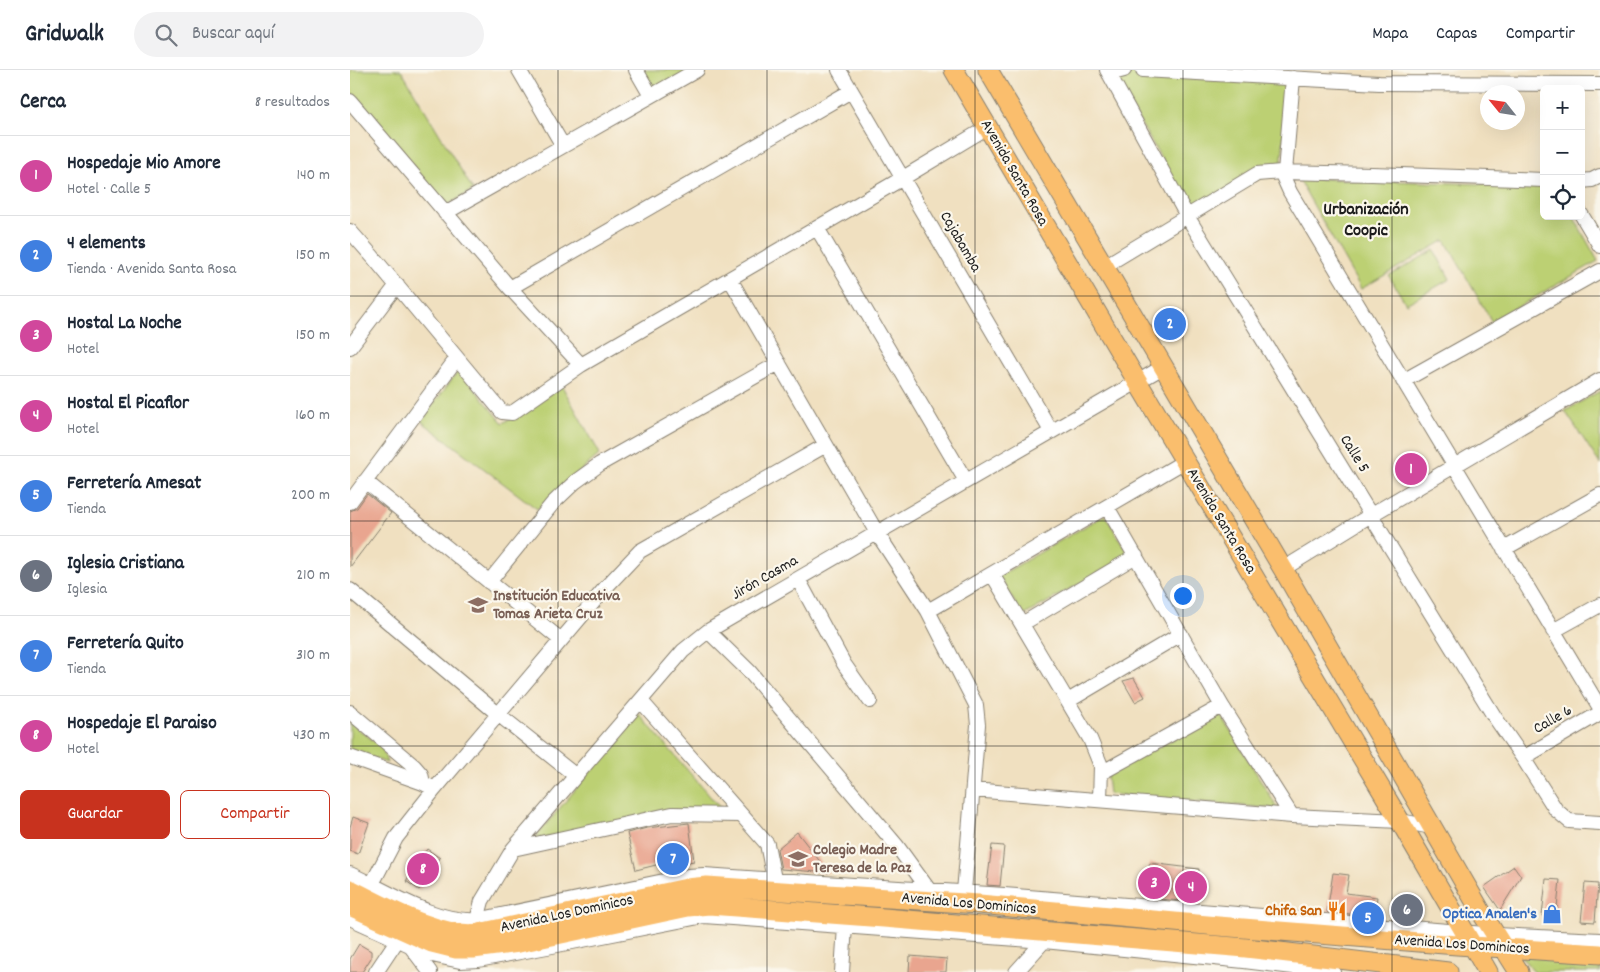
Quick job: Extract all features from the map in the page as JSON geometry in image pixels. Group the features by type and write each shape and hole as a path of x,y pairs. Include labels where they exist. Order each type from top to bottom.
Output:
{"main road":[{"name":"Avenida Santa Rosa","path":"954,70 1488,972"},
{"name":"Avenida Santa Rosa","path":"988,70 1283,569 1483,915 1518,972"},
{"path":"624,901 648,885"},
{"name":"Avenida Los Dominicos","path":"350,889 435,928 467,934 687,888 707,886 972,898 1218,926 1458,946 1469,939 1600,954"},
{"path":"972,898 1004,895"},
{"name":"Avenida Los Dominicos","path":"350,906 424,940 447,947 473,949 519,943 702,905 1246,948 1448,972"},
{"path":"884,918 907,931"},
{"path":"519,943 547,947"}],"street":[{"path":"520,70 563,146"},
{"path":"636,70 651,96"},
{"path":"445,213 697,70"},
{"name":"Cajabamba","path":"839,70 1051,431"},
{"path":"1108,72 1124,70"},
{"path":"1143,70 1379,83 1600,84"},
{"name":"Calle 5","path":"1108,72 1187,216 1494,716 1556,810 1569,821 1600,823"},
{"path":"1293,78 1283,172 1290,192 1600,708"},
{"path":"510,288 851,91"},
{"path":"350,101 510,288 581,365"},
{"path":"350,231 502,412 506,414 518,410 581,365 988,127"},
{"path":"1103,267 1257,174 1283,172 1540,180"},
{"path":"1585,180 1592,180 1600,176"},
{"path":"1585,220 1600,246"},
{"path":"817,228 966,481"},
{"path":"1403,381 1600,272"},
{"path":"730,279 877,533 928,611 976,705 978,725 973,790 972,898"},
{"path":"350,347 397,285"},
{"path":"350,502 457,358"},
{"path":"489,582 553,503 575,482 600,464 779,363"},
{"name":"Jirón Casma","path":"477,920 482,901 513,849 683,651 708,631 1163,367"},
{"path":"1283,569 1600,380"},
{"path":"372,884 396,838 428,786 498,714 607,586 640,551 826,445"},
{"path":"928,611 1185,461"},
{"path":"366,481 560,640"},
{"path":"1504,549 1600,495"},
{"path":"1107,507 1222,706 1292,816"},
{"path":"1022,624 1136,556"},
{"path":"992,574 1090,739 1101,766 1100,800"},
{"path":"798,579 844,664 870,701"},
{"path":"350,590 498,714 576,776"},
{"path":"1553,631 1600,605"},
{"path":"708,631 756,679 897,846 929,890"},
{"path":"1068,701 1180,634"},
{"path":"640,701 767,844 774,879"},
{"path":"1101,773 1222,706"},
{"path":"350,712 414,766 428,786"},
{"name":"Calle 6","path":"1523,758 1600,713"},
{"path":"350,757 428,786"},
{"path":"973,790 1292,816 1400,821 1432,827"},
{"path":"513,849 672,814 741,815"},
{"name":"Avenida Los Dominicos","path":"350,874 436,914 454,920 477,920 688,876 704,875 929,890 972,898"},
{"name":"Avenida Los Dominicos","path":"1004,895 1469,939"},
{"name":"Avenida Los Dominicos","path":"350,918 432,955 460,961 478,960 547,947 696,916 1044,941 1244,966 1333,972"},
{"path":"842,972 845,926"},
{"name":"Avenida Los Dominicos","path":"1501,942 1600,940"},
{"path":"1016,972 1044,941"},
{"path":"376,972 404,942 430,972"}],"green space":[{"path":"350,70 401,70 473,190 446,206 350,91"},
{"path":"636,70 697,70 651,96"},
{"path":"1130,71 1289,81 1281,169 1192,210 1112,75"},
{"path":"1298,178 1540,186 1540,220 1575,220 1598,261 1492,322 1445,240 1361,289"},
{"path":"1434,250 1450,279 1406,304 1389,276"},
{"path":"459,370 503,423 562,386 600,454 537,509 421,421"},
{"path":"1600,391 1600,464 1565,411"},
{"path":"1105,515 1129,555 1023,616 999,576"},
{"path":"1220,713 1278,809 1109,794 1107,776"},
{"path":"639,714 721,809 533,840"},
{"path":"350,723 382,747 387,763 350,750"},
{"path":"1520,955 1564,959 1582,963 1600,963 1600,972 1534,972"}],"building":[{"path":"367,494 391,513 350,567 350,511 357,508"},
{"path":"1134,678 1145,697 1135,702 1123,681"},
{"path":"353,817 369,823 358,854 350,851 350,827"},
{"path":"689,823 694,861 664,866 664,863 636,870 627,833 647,828"},
{"name":"Colegio Madre Teresa de la Paz","path":"797,832 829,873 781,869 777,849"},
{"path":"992,845 1004,846 1000,886 987,885"},
{"path":"427,849 440,858 419,890 406,881"},
{"path":"1150,863 1199,869 1195,902 1145,898"},
{"path":"1514,866 1521,876 1500,910 1484,887"},
{"path":"1333,873 1349,875 1346,893 1377,897 1374,916 1327,912"},
{"path":"1546,879 1560,880 1556,917 1542,916"},
{"path":"1585,883 1598,884 1595,922 1581,921"},
{"path":"1413,895 1410,919 1393,918 1395,901"},
{"path":"359,944 371,951 371,958 362,972 350,972 350,959"},
{"path":"910,956 947,959 946,972 909,972"}],"place":[{"name":"4 elements","path":"1170,324"},
{"name":"Hospedaje Mio Amore","path":"1411,469"},
{"name":"Institución Educativa Tomas Arieta Cruz","path":"478,605"},
{"name":"Ferretería Quito","path":"673,859"},
{"name":"Colegio Madre Teresa de la Paz","path":"798,859"},
{"name":"Hospedaje El Paraiso","path":"423,869"},
{"name":"Hostal La Noche","path":"1154,883"},
{"name":"Hostal El Picaflor","path":"1191,887"},
{"name":"Iglesia Cristiana","path":"1407,910"},
{"name":"Chifa San","path":"1337,911"},
{"name":"Optica Analen's","path":"1552,914"},
{"name":"Ferretería Amesat","path":"1368,918"}],"district":[{"name":"Urbanización Coopic","path":"1366,220"}]}
